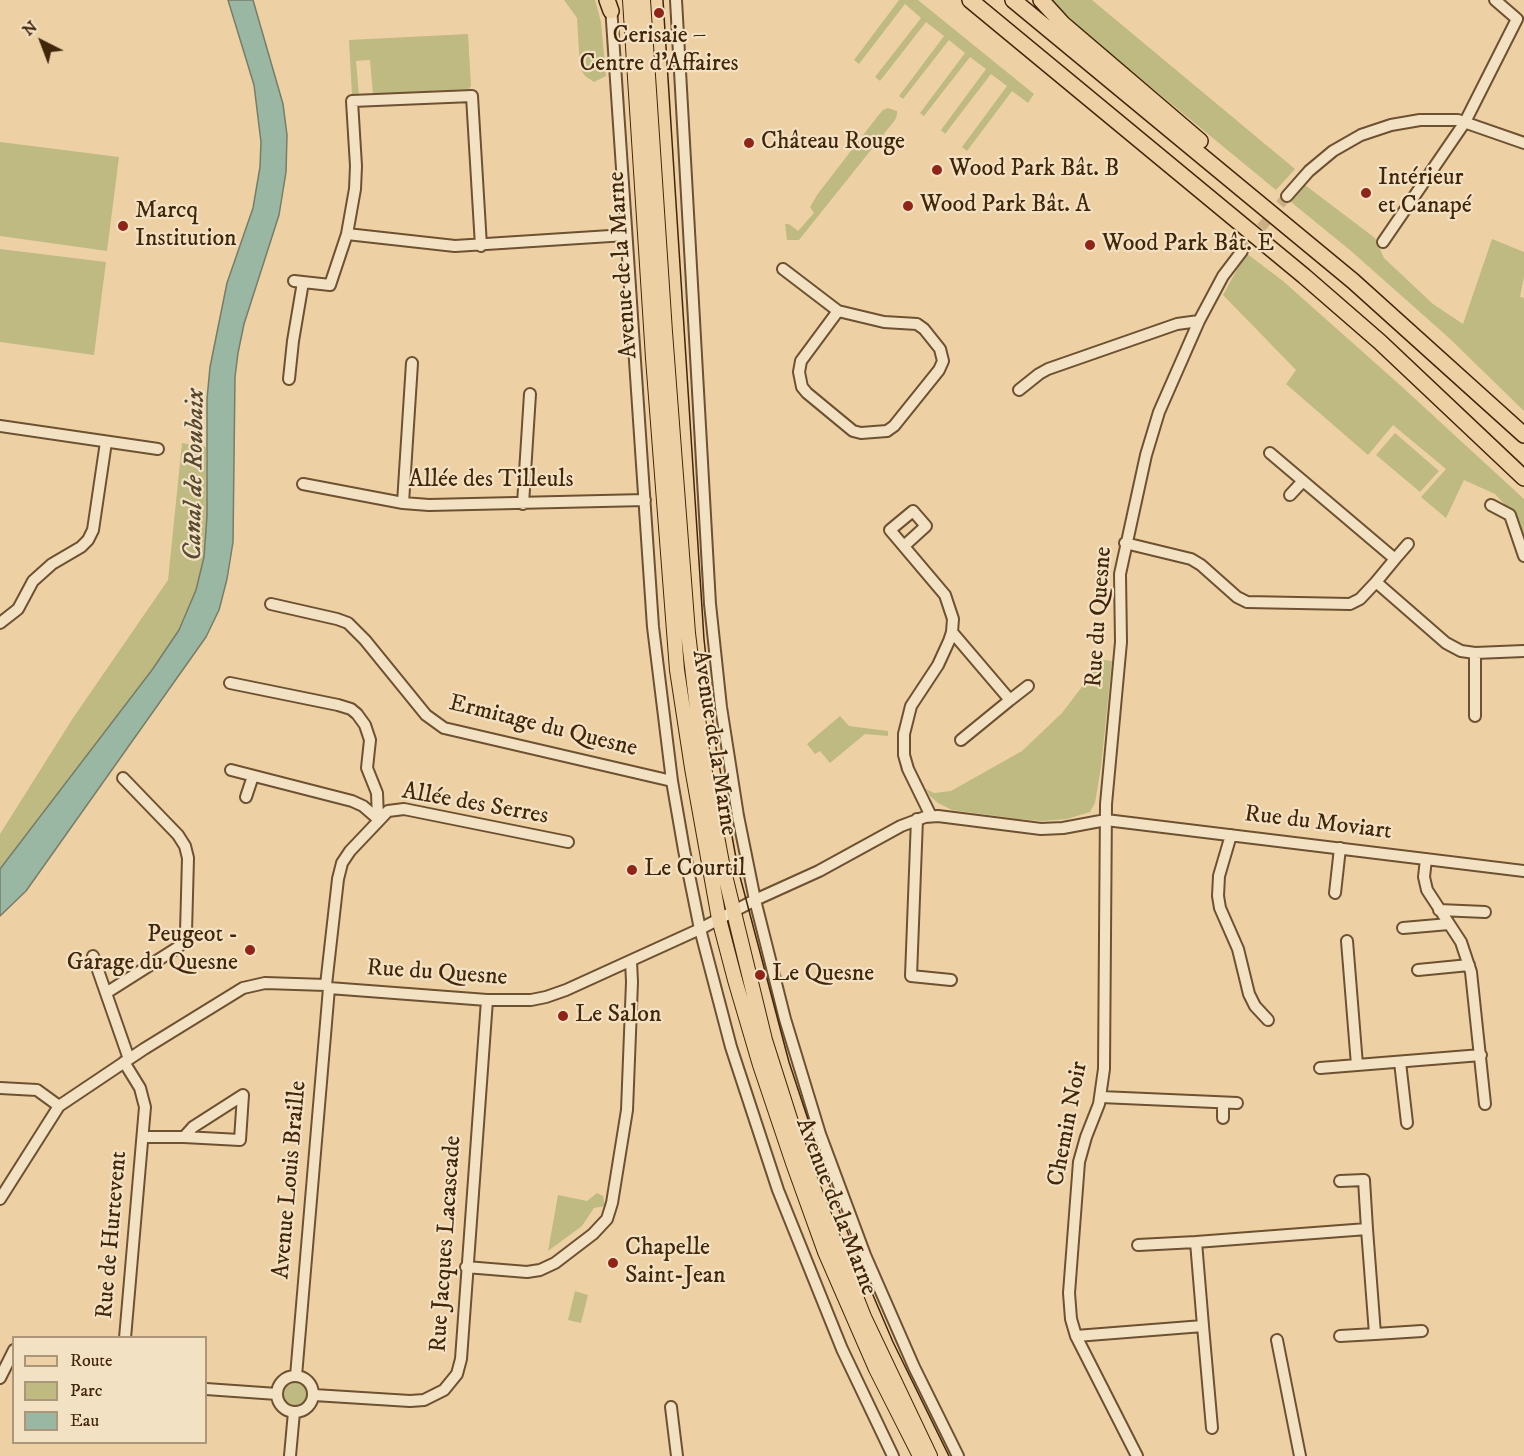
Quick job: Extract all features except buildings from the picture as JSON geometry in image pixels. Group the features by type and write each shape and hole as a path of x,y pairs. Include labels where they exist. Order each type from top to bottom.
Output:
{"highway":[{"path":"970,0 1304,276 1388,350 1524,478"},
{"path":"1014,0 1353,281 1524,435"},
{"path":"1041,0 1063,24 1192,134 1242,188"},
{"path":"1462,381 1524,446"}],"main road":[{"name":"Avenue de la Marne","path":"630,0 648,300 677,670 719,919 750,1033 825,1252 876,1369 920,1456"},
{"name":"Avenue de la Marne","path":"643,0 664,322 688,633 704,767 733,912 765,1040 816,1197 875,1342 930,1456"}],"street":[{"name":"Avenue de la Marne","path":"676,0 710,604 726,742 755,900 796,1059 837,1185 885,1302 958,1456"},
{"path":"1383,242 1465,122 1517,19 1495,0"},
{"name":"Avenue de la Marne","path":"610,4 653,627 672,781 700,929 738,1069 784,1206 842,1349 893,1456"},
{"path":"289,379 298,281 330,285 347,234 354,199 356,166 352,101 472,96 481,246"},
{"path":"1287,196 1325,157 1361,135 1391,125 1441,119 1465,122 1524,143"},
{"path":"347,234 445,246 481,246 626,235"},
{"name":"Rue du Quesne","path":"0,1199 59,1106 243,988 265,983 487,1000 531,1000 566,990 700,929 755,900 819,871 917,819 931,816 1041,829 1063,828 1106,820 1106,795 1121,642 1120,574 1125,543 1154,429 1172,380 1223,276 1242,251"},
{"path":"783,269 838,311 884,322 917,324 924,329 942,352 943,361 939,370 894,426 887,431 861,433 853,431 802,387 799,372 801,361 838,311"},
{"path":"1019,390 1048,369 1177,324 1199,321"},
{"path":"403,503 412,363"},
{"path":"524,504 530,394"},
{"path":"0,426 158,449"},
{"path":"0,623 18,609 33,581 52,564 81,547 88,540 93,530 106,442"},
{"path":"1270,453 1395,559"},
{"path":"1290,495 1303,481"},
{"name":"Allée des Tilleuls","path":"303,484 403,503 429,505 645,500"},
{"path":"1491,505 1510,515 1524,556"},
{"path":"1125,543 1191,559 1246,602 1350,604 1360,598 1376,582 1408,544"},
{"path":"904,546 945,595 951,610 952,632 938,665 911,706 904,734 904,755 908,769 931,816"},
{"path":"1376,582 1446,643 1461,651 1474,653 1524,651"},
{"name":"Ermitage du Quesne","path":"271,604 348,623 372,647 426,715 438,725 450,730 672,781"},
{"path":"952,632 1010,700"},
{"path":"1474,653 1474,716"},
{"name":"Allée des Serres","path":"230,683 338,705 357,714 365,725 370,740 368,771 377,793 378,819"},
{"path":"961,740 1028,686"},
{"name":"Allée des Serres","path":"231,770 352,801 363,806 378,819"},
{"path":"246,797 253,776"},
{"path":"106,993 177,948 184,942 186,932 188,858 185,846 178,835 123,778"},
{"name":"Allée des Serres","path":"327,986 338,879 342,863 378,819 393,809 404,809 568,842"},
{"path":"917,819 911,976 951,980"},
{"name":"Rue du Moviart","path":"1106,820 1524,871"},
{"name":"Chemin Noir","path":"1106,820 1105,1046 1101,1098 1086,1137 1078,1170 1069,1293 1071,1319 1076,1336 1137,1456"},
{"path":"1231,835 1219,876 1220,908 1241,956 1249,994 1255,1006 1268,1020"},
{"path":"1335,893 1340,848"},
{"path":"1426,859 1425,883 1430,896 1461,942 1469,965 1474,987 1485,1104"},
{"path":"1439,910 1485,912"},
{"path":"1403,928 1449,924"},
{"path":"1347,940 1357,1065"},
{"name":"Rue de Hurtevent","path":"93,956 126,1061 142,1094 145,1107 125,1336"},
{"path":"466,1267 527,1272 540,1270 555,1263 593,1234 607,1219 612,1203 627,1110 631,961"},
{"path":"1418,970 1469,965"},
{"name":"Avenue Louis Braille","path":"296,1376 327,986"},
{"name":"Rue Jacques Lacascade","path":"314,1395 417,1401 430,1398 444,1390 454,1380 460,1366 487,1000"},
{"path":"1320,1068 1481,1054"},
{"path":"1400,1062 1407,1122"},
{"path":"0,1088 37,1090 59,1106"},
{"name":"Rue de Hurtevent","path":"143,1137 240,1140 243,1095 193,1127 184,1137"},
{"path":"1101,1098 1237,1103"},
{"path":"1223,1103 1223,1119"},
{"path":"1340,1181 1364,1180 1375,1334"},
{"path":"1138,1245 1367,1229"},
{"path":"1196,1242 1212,1428"},
{"path":"1076,1336 1203,1326"},
{"path":"1340,1336 1422,1332"},
{"path":"1277,1340 1300,1456"},
{"path":"0,1378 12,1354"},
{"path":"296,1376 309,1382 314,1395 307,1408 294,1412 283,1407 277,1394 282,1382 288,1377 296,1376"},
{"path":"207,1389 277,1394"},
{"path":"671,1407 676,1456"},
{"path":"290,1456 294,1412"}],"green space":[{"path":"564,0 595,0 601,22 606,76 594,82 585,76 580,68 577,18"},
{"path":"899,0 918,0 1034,94 1028,103 1012,91 967,151 962,147 1007,86 991,74 945,134 941,130 986,69 970,57 924,116 920,113 965,53 949,40 903,99 899,96 944,36 926,22 880,81 875,77 921,18 905,4 859,64 854,60"},
{"path":"1051,0 1092,0 1295,169 1276,190 1090,37"},
{"path":"468,34 471,86 469,89 373,94 370,60 356,61 359,95 352,95 349,40"},
{"path":"888,108 897,111 895,120 799,240 787,240 785,224 789,224 798,231 814,213 810,207 817,195 877,117"},
{"path":"0,142 119,157 107,251 0,236"},
{"path":"1305,185 1375,238 1384,258 1433,304 1463,324 1492,239 1524,252 1524,277 1520,297 1524,298 1524,411 1448,337 1351,251 1291,202"},
{"path":"0,249 106,262 94,355 0,342"},
{"path":"1246,253 1283,281 1524,499 1524,536 1519,520 1495,494 1464,480 1446,518 1421,497 1446,469 1393,425 1368,455 1286,384 1296,370 1223,295"},
{"path":"1395,433 1439,471 1420,492 1376,455"},
{"path":"182,443 206,447 207,516 204,557 196,590 179,630 152,670 0,869 0,834 73,718 168,580"},
{"path":"1096,659 1112,661 1101,767 1095,803 1090,812 1067,819 1042,821 1019,819 952,810 930,796 926,789 934,793 951,791 1022,751 1062,713 1081,688"},
{"path":"840,716 849,726 888,731 888,736 865,734 830,763 820,751 815,754 807,744"},
{"path":"597,1193 603,1196 605,1206 594,1208 582,1226 548,1251 558,1195 587,1201"},
{"path":"575,1291 588,1295 581,1323 568,1320"},
{"path":"295,1382 304,1385 307,1394 304,1403 295,1406 286,1403 283,1394 286,1385"}],"water":[{"name":"Canal de Roubaix","path":"228,0 253,0 283,104 287,135 286,172 279,215 244,324 238,353 235,377 233,542 227,579 219,610 206,637 26,891 0,916 0,869 152,670 179,630 196,590 204,557 207,516 207,399 210,367 227,283 253,208 260,167 261,142 254,85"}],"tunnel":[{"path":"1242,251 1287,196"}],"tram line":[{"path":"663,0 704,639 715,742 738,869 789,1062 833,1195 893,1342 949,1456"}],"place":[{"name":"Cerisaie – Centre d'Affaires","path":"659,13"},
{"name":"Château Rouge","path":"749,143"},
{"name":"Wood Park Bât. B","path":"937,170"},
{"name":"Intérieur et Canapé","path":"1366,193"},
{"name":"Wood Park Bât. A","path":"908,206"},
{"name":"Marcq Institution","path":"123,226"},
{"name":"Wood Park Bât. E","path":"1090,245"},
{"name":"Le Courtil","path":"632,870"},
{"name":"Peugeot - Garage du Quesne","path":"250,950"},
{"name":"Le Quesne","path":"760,975"},
{"name":"Le Salon","path":"563,1016"},
{"name":"Chapelle Saint-Jean","path":"613,1263"}]}
